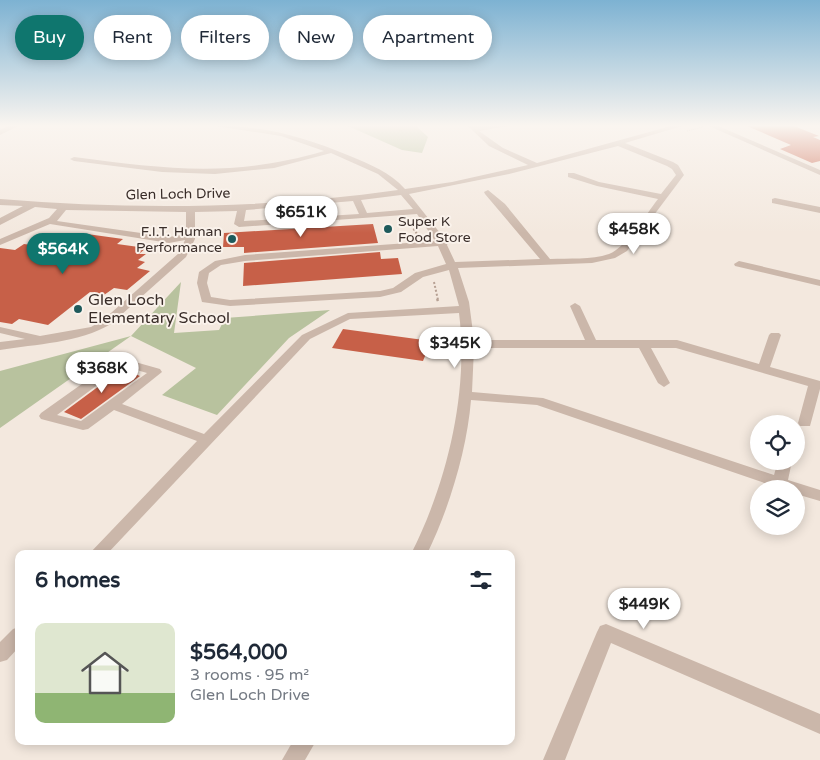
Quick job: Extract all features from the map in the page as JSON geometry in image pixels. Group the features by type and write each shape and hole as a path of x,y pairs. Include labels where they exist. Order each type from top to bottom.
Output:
{"street":[{"path":"94,161 162,170 215,172 293,161"},
{"path":"355,161 386,175 420,211 443,243 454,265 470,344 467,396 460,438 440,505 421,550"},
{"path":"527,161 535,165"},
{"name":"Glen Loch Drive","path":"0,202 64,207 190,209 242,207 356,198 402,192 480,178 548,161"},
{"path":"443,243 245,258 218,263 204,272 202,283 206,300 230,303 380,294 397,290 431,271 454,265 592,260 612,256 624,249 680,175 676,167 663,161"},
{"path":"793,161 820,173"},
{"path":"571,175 597,184 663,197"},
{"path":"488,192 502,206 548,262"},
{"path":"356,198 364,216"},
{"path":"776,201 820,210"},
{"path":"0,222 33,205"},
{"path":"0,242 52,220 64,207"},
{"path":"242,207 239,224 420,211"},
{"path":"0,346 83,333 107,322 183,255 188,248 190,236 190,209"},
{"path":"52,220 54,223 160,239 176,240 190,236"},
{"path":"739,264 820,283"},
{"path":"575,306 592,344"},
{"path":"101,550 306,337 348,316 464,309"},
{"path":"0,330 42,339"},
{"path":"763,368 775,335"},
{"path":"470,344 677,344 818,384 805,420"},
{"path":"643,344 664,383"},
{"path":"121,362 156,372 112,405 83,426 46,416 121,362"},
{"path":"467,396 538,401 774,480"},
{"path":"112,405 207,440"},
{"path":"805,491 820,496"},
{"path":"554,760 606,632 820,724"},
{"path":"0,654 15,639"},
{"path":"293,760 303,745"}],"path":[{"path":"402,213 417,234 422,246"},
{"path":"431,271 440,310"}],"green space":[{"path":"181,282 174,333 219,330 225,318 330,310 289,338 217,415 162,395 196,368 131,336"},
{"path":"131,336 0,428 0,371"}],"building":[{"path":"373,224 378,243 244,253 244,247 223,247 224,233"},
{"path":"87,234 123,239 117,244 146,248 139,254 146,254 138,260 145,262 137,268 150,271 127,290 114,288 104,295 90,292 48,325 19,319 12,324 0,322 0,248 15,250 24,244 39,246 57,235 80,239"},
{"path":"380,252 381,259 398,258 402,274 243,286 244,263"},
{"path":"343,329 431,341 423,361 332,348"},
{"path":"122,369 140,376 81,419 64,412"}],"place":[{"name":"Super K Food Store","path":"388,229"},
{"name":"F.I.T. Human Performance","path":"232,239"},
{"name":"Glen Loch Elementary School","path":"78,309"}]}
